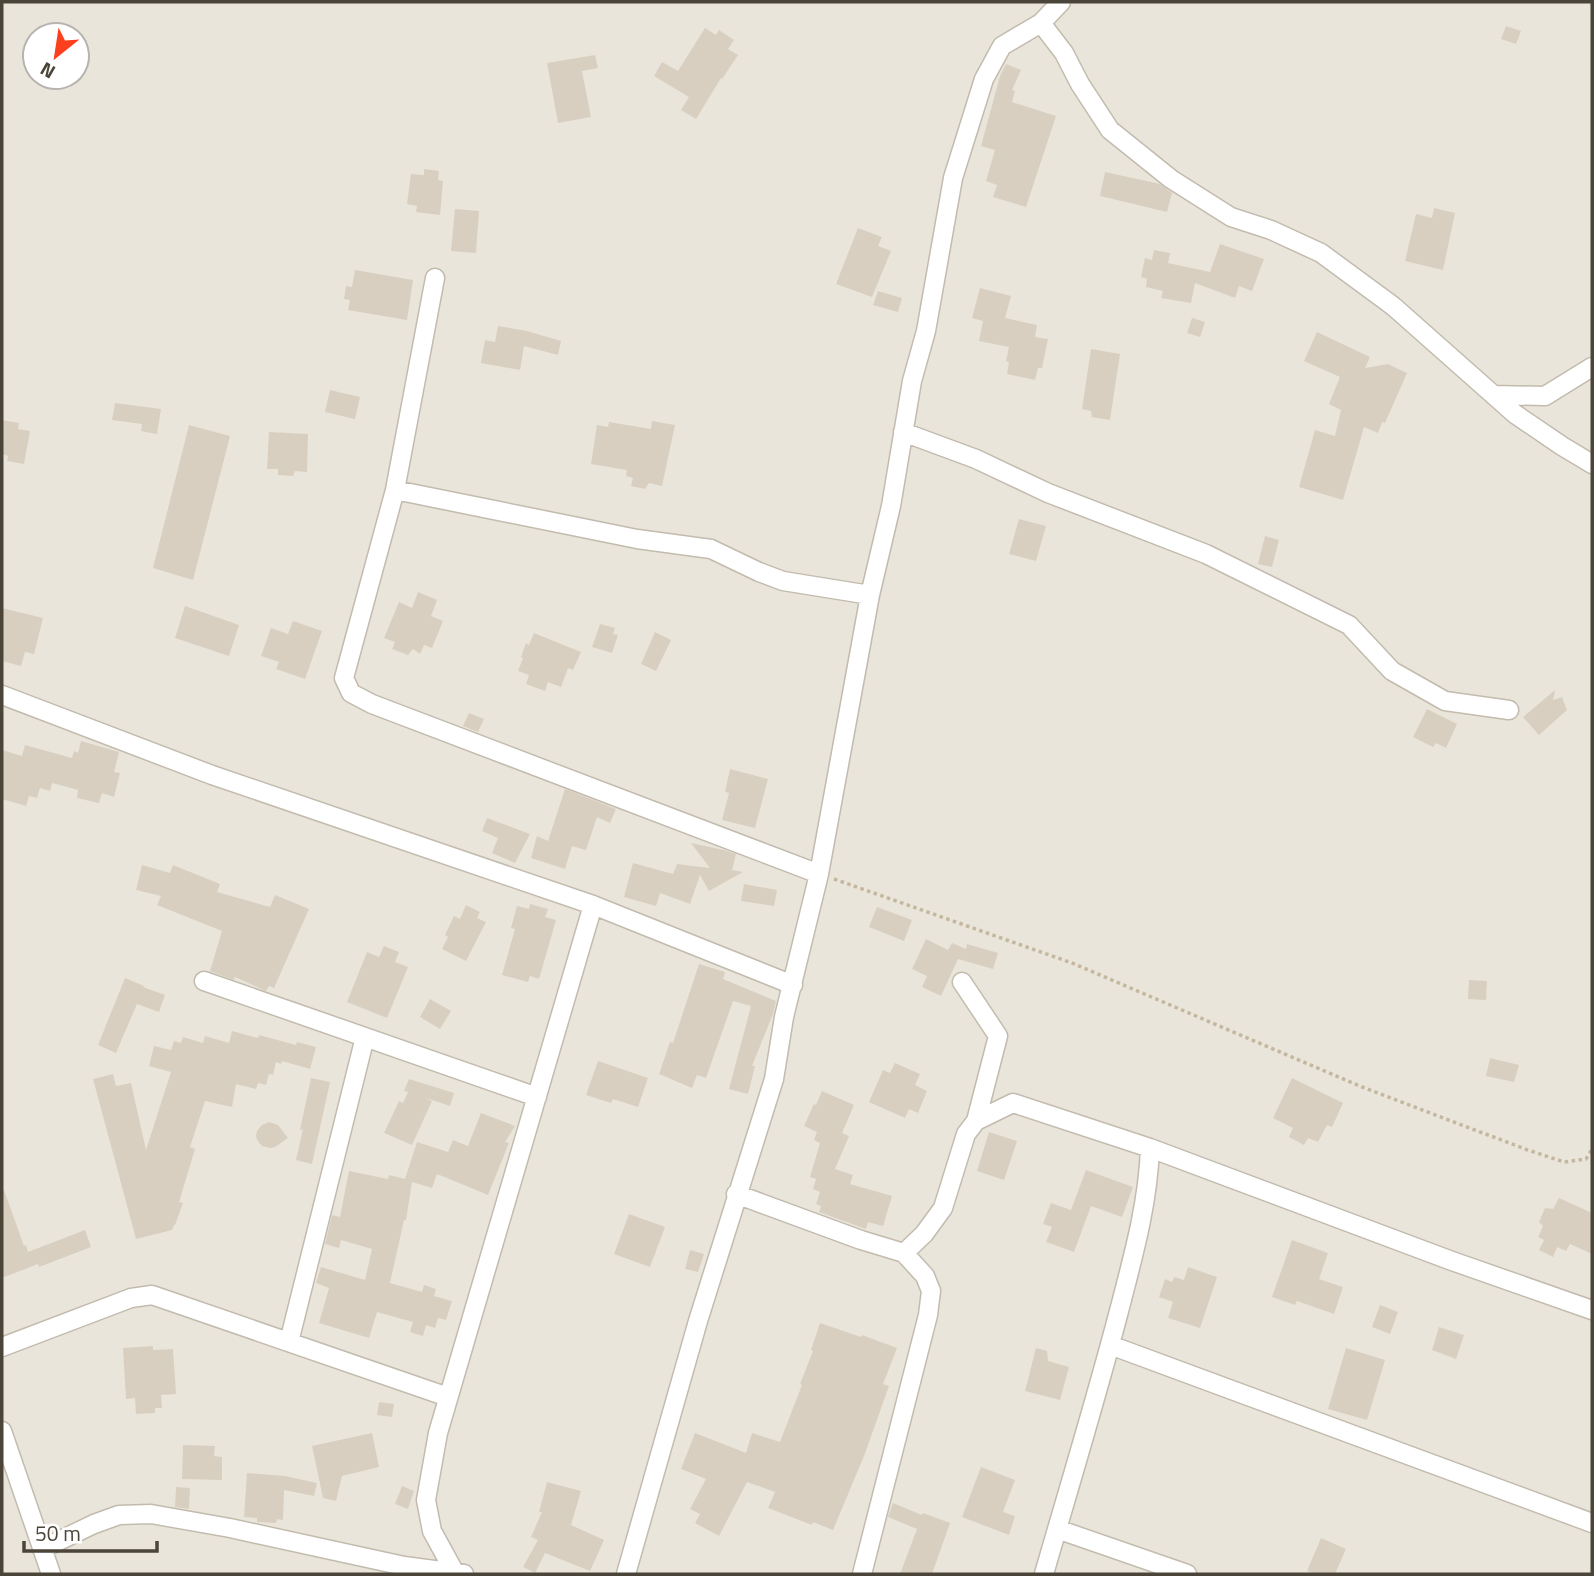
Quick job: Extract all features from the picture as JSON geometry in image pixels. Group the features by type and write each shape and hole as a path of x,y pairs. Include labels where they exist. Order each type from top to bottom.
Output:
{"street":[{"path":"626,1574 698,1321 774,1079 784,1017 819,874 870,595 891,506 912,381 926,331 953,178 984,79 1002,46 1041,23 1060,2"},
{"path":"1041,23 1064,53 1080,84 1110,130 1171,179 1231,217 1271,230 1321,253 1393,306 1516,414 1592,464"},
{"path":"435,278 395,490 344,678 351,693 372,704 819,874"},
{"path":"1494,395 1545,396 1592,367"},
{"path":"903,432 976,459 1048,492 1218,560 1349,625 1392,671 1445,701 1508,710"},
{"path":"395,490 637,539 711,549 783,581 870,595"},
{"path":"2,695 212,775 593,905 793,985"},
{"path":"459,1574 432,1531 426,1500 438,1433 593,905"},
{"path":"204,981 537,1097"},
{"path":"904,1253 924,1234 943,1208 966,1134 976,1121 998,1036 962,982"},
{"path":"289,1342 365,1037"},
{"path":"976,1121 1013,1104 1150,1148 1452,1261 1592,1310"},
{"path":"1044,1574 1110,1345 1140,1229 1149,1178 1150,1148"},
{"path":"736,1194 904,1253 925,1276 931,1291 928,1315 862,1574"},
{"path":"2,1347 131,1298 152,1295 449,1397"},
{"path":"1110,1345 1592,1523"},
{"path":"2,1432 51,1574"},
{"path":"42,1549 119,1515 151,1514 230,1528 404,1566 459,1574"},
{"path":"1057,1529 1187,1574"}],"path":[{"path":"819,874 1072,963 1362,1087 1525,1149 1564,1162 1586,1159 1592,1149"}],"shaded area":[{"path":"2,2 1592,2 1592,1574 2,1574"}],"building":[{"path":"1506,26 1521,31 1516,44 1501,39"},
{"path":"705,28 716,35 719,30 734,40 728,49 738,55 696,119 681,110 689,97 654,76 662,62 678,71"},
{"path":"595,55 598,68 582,71 591,117 558,123 547,63"},
{"path":"1006,64 1021,70 1012,90 1015,91 1012,102 1056,116 1026,207 993,197 997,185 986,181 995,150 981,146 1000,76"},
{"path":"424,169 439,171 438,180 443,181 440,215 416,212 417,206 407,204 411,174 424,175"},
{"path":"1105,172 1160,184 1172,193 1167,212 1100,196"},
{"path":"1434,208 1455,213 1443,270 1405,261 1416,214 1432,218"},
{"path":"455,209 479,211 476,253 451,251"},
{"path":"858,228 882,237 878,246 891,251 872,297 836,284"},
{"path":"1220,244 1264,259 1252,291 1239,286 1235,298 1195,283 1191,303 1161,298 1163,291 1146,287 1147,279 1141,277 1145,258 1152,260 1154,250 1170,253 1168,263 1210,272"},
{"path":"355,270 413,280 407,320 348,310 350,300 344,299 346,286 352,287"},
{"path":"980,288 1011,296 1005,318 1037,325 1035,337 1048,339 1042,368 1038,368 1035,380 1007,374 1009,347 979,341 983,321 972,318"},
{"path":"878,291 902,298 898,312 873,305"},
{"path":"1192,318 1205,322 1200,337 1187,333"},
{"path":"498,326 561,341 558,355 524,346 520,370 481,363 485,340 495,342"},
{"path":"1317,332 1370,357 1365,368 1388,364 1407,373 1378,433 1364,427 1343,500 1299,487 1315,430 1335,436 1341,410 1329,404 1340,377 1304,361"},
{"path":"1091,349 1120,354 1110,420 1092,417 1091,411 1082,409"},
{"path":"330,390 360,397 355,419 325,412"},
{"path":"115,403 161,409 157,434 141,431 142,424 112,420"},
{"path":"2,420 19,423 18,429 30,431 24,464 7,461 8,456 2,454"},
{"path":"652,421 675,425 662,486 649,483 645,489 631,486 633,478 626,476 627,470 591,464 597,425 608,427 609,422 651,429"},
{"path":"189,425 230,436 193,580 153,568"},
{"path":"269,432 308,434 307,472 295,471 293,476 278,475 278,469 267,469"},
{"path":"1019,519 1046,526 1036,561 1009,554"},
{"path":"1265,536 1279,540 1272,567 1258,564"},
{"path":"418,592 437,600 431,616 443,621 432,648 424,645 420,654 413,649 408,655 392,649 395,642 384,638 399,602 412,608"},
{"path":"185,606 239,625 229,656 175,638"},
{"path":"2,608 43,618 34,654 25,652 21,666 2,661"},
{"path":"293,621 322,631 305,679 276,669 279,662 261,656 271,628 288,634"},
{"path":"600,624 615,628 613,634 618,635 612,653 592,647"},
{"path":"655,632 671,640 656,671 641,664"},
{"path":"534,633 581,652 573,670 568,668 561,687 548,682 545,691 526,684 529,675 518,671 526,643 529,645"},
{"path":"1555,690 1553,700 1562,697 1567,710 1539,735 1523,717"},
{"path":"1427,709 1457,724 1446,748 1436,743 1433,747 1413,737"},
{"path":"469,713 484,719 478,732 463,726"},
{"path":"81,741 119,752 114,772 120,773 114,797 102,793 99,803 77,798 78,790 52,783 50,791 40,788 37,798 29,796 26,806 2,799 2,750 22,756 25,745 72,758 74,751 78,753"},
{"path":"730,769 768,779 755,828 722,820 729,793 725,792"},
{"path":"565,789 616,809 610,823 597,817 586,850 572,846 565,869 531,858 537,836 548,841"},
{"path":"487,818 530,834 515,863 492,853 498,838 482,831"},
{"path":"691,843 736,854 732,870 743,872 709,891 700,875 690,904 660,893 656,906 624,897 633,863 673,874 677,864 710,868"},
{"path":"142,865 170,873 173,865 220,884 217,892 270,907 275,895 309,909 274,988 269,986 266,991 235,977 234,980 210,971 222,931 157,905 161,896 136,890"},
{"path":"744,884 777,890 774,906 741,901"},
{"path":"530,904 548,909 545,917 556,920 539,979 530,976 528,982 502,975 515,929 511,928 517,906 529,909"},
{"path":"466,905 480,912 477,918 486,922 466,961 442,949 454,916 460,919"},
{"path":"877,907 912,920 904,941 869,927"},
{"path":"926,939 948,950 952,943 966,949 967,944 998,953 993,969 958,959 941,996 922,987 927,976 912,969"},
{"path":"384,946 399,952 395,962 408,967 387,1018 347,1002 367,952 379,957"},
{"path":"699,964 725,972 723,979 776,1001 752,1066 755,1066 748,1094 729,1089 751,1006 733,1001 706,1078 697,1075 692,1088 659,1074 670,1042 673,1043"},
{"path":"125,978 165,995 159,1012 137,1004 116,1053 98,1045"},
{"path":"1469,980 1487,981 1486,1000 1468,999"},
{"path":"430,999 451,1011 440,1029 420,1017"},
{"path":"232,1031 316,1047 310,1069 282,1061 281,1064 276,1062 273,1075 269,1074 266,1085 258,1083 256,1089 236,1084 232,1107 205,1101 190,1147 195,1149 179,1202 183,1203 175,1225 172,1230 136,1239 93,1079 113,1074 116,1086 131,1083 146,1150 171,1072 149,1066 154,1046 171,1050 174,1041 181,1043 183,1037 203,1043 205,1036 229,1043"},
{"path":"1490,1058 1519,1065 1514,1082 1486,1076"},
{"path":"598,1061 648,1078 638,1107 613,1099 611,1103 586,1095"},
{"path":"895,1063 920,1074 915,1085 927,1091 918,1113 909,1109 905,1118 869,1102 883,1070 890,1073"},
{"path":"311,1078 330,1082 312,1164 296,1160"},
{"path":"1292,1078 1343,1103 1332,1127 1327,1125 1318,1142 1308,1138 1304,1145 1289,1137 1293,1128 1273,1118"},
{"path":"409,1079 454,1093 450,1106 423,1097 432,1101 412,1145 384,1133 399,1101 403,1103 408,1092 404,1091"},
{"path":"822,1091 854,1105 842,1133 849,1136 835,1169 853,1175 850,1184 892,1196 883,1226 868,1222 866,1229 819,1212 821,1206 816,1204 820,1192 813,1189 816,1179 810,1177 820,1143 814,1140 817,1132 804,1126"},
{"path":"481,1113 515,1126 505,1142 509,1143 488,1195 437,1174 432,1188 412,1182 406,1220 390,1283 422,1292 424,1285 436,1289 434,1296 452,1301 446,1320 438,1318 435,1328 426,1325 423,1336 410,1332 413,1322 377,1312 369,1338 319,1323 329,1288 316,1283 321,1267 365,1280 372,1249 341,1240 339,1248 325,1244 332,1215 340,1217 349,1171 388,1179 389,1175 405,1179 417,1142 448,1152 453,1140 468,1146"},
{"path":"269,1122 278,1125 288,1138 270,1148 262,1146 256,1136 262,1125"},
{"path":"989,1132 1017,1141 1004,1180 977,1171"},
{"path":"1086,1170 1133,1187 1122,1217 1091,1206 1074,1252 1046,1242 1052,1227 1043,1224 1051,1203 1071,1210"},
{"path":"4,1190 28,1252 85,1230 91,1247 2,1278"},
{"path":"1559,1198 1592,1213 1592,1254 1570,1244 1566,1251 1557,1247 1553,1257 1539,1250 1544,1240 1538,1237 1543,1226 1539,1222 1545,1208 1553,1209"},
{"path":"629,1214 665,1227 650,1267 614,1254"},
{"path":"1292,1240 1328,1253 1319,1279 1343,1287 1334,1314 1297,1301 1295,1305 1272,1297"},
{"path":"690,1250 704,1254 698,1272 685,1269"},
{"path":"1188,1267 1217,1277 1200,1328 1168,1318 1173,1302 1159,1297 1165,1279 1172,1282 1174,1277 1184,1280"},
{"path":"1380,1305 1398,1312 1390,1334 1372,1327"},
{"path":"820,1323 897,1348 883,1384 889,1386 833,1530 768,1508 775,1492 747,1482 719,1536 695,1523 700,1514 690,1509 706,1479 681,1469 695,1433 746,1453 752,1433 780,1442 802,1385 800,1384"},
{"path":"1439,1327 1464,1335 1456,1359 1432,1350"},
{"path":"153,1346 153,1350 173,1349 176,1394 161,1395 162,1408 155,1408 155,1413 136,1414 135,1398 126,1399 123,1348"},
{"path":"1036,1348 1047,1351 1048,1361 1069,1367 1060,1400 1025,1391"},
{"path":"1346,1348 1385,1360 1367,1420 1328,1409"},
{"path":"379,1402 394,1404 392,1417 377,1415"},
{"path":"372,1433 379,1467 342,1476 336,1501 323,1498 312,1446"},
{"path":"183,1445 215,1446 214,1456 222,1457 222,1480 182,1479"},
{"path":"981,1467 1015,1480 1003,1512 1015,1516 1009,1535 962,1517"},
{"path":"247,1473 285,1476 317,1483 314,1496 284,1490 283,1520 277,1519 276,1523 257,1522 257,1518 244,1517"},
{"path":"547,1482 581,1491 571,1525 604,1540 590,1571 545,1553 535,1573 523,1567 538,1540 531,1537 542,1512 539,1512"},
{"path":"402,1486 414,1491 408,1509 395,1504"},
{"path":"176,1487 190,1488 189,1509 175,1507"},
{"path":"893,1503 950,1523 932,1574 900,1574 917,1529 888,1517"},
{"path":"1321,1538 1346,1549 1335,1574 1315,1574 1307,1571"}]}
